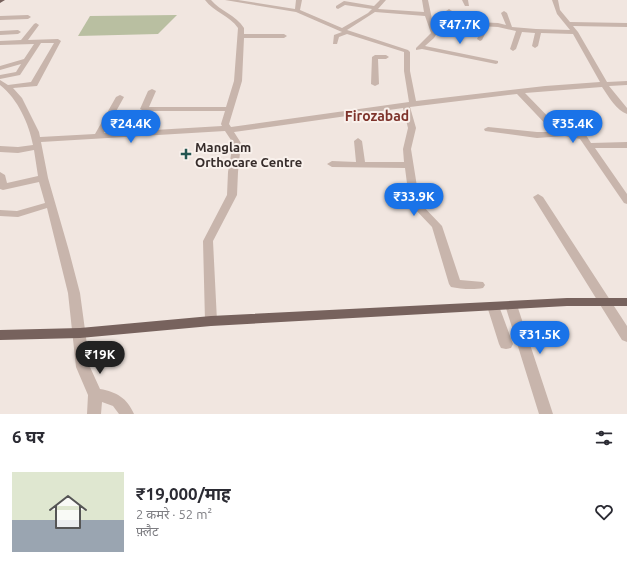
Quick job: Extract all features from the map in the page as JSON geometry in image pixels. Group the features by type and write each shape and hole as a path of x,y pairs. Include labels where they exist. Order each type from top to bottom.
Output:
{"main road":[{"path":"0,335 80,333 211,321 511,304 627,302"}],"street":[{"path":"208,0 218,11 239,24 241,28 238,81 225,124 235,138 238,149 233,172 232,195 208,240 211,321"},
{"path":"228,0 297,11 345,31 406,51 408,53"},
{"path":"297,11 299,0"},
{"path":"335,43 336,36 375,9 383,0"},
{"path":"408,53 420,47 433,35 434,30 427,14 425,0"},
{"path":"555,0 558,12 574,32 604,84 627,112"},
{"path":"338,7 346,3 375,9 427,14"},
{"path":"449,11 452,22"},
{"path":"504,13 510,28"},
{"path":"0,15 28,17"},
{"path":"430,21 498,25 538,31 574,32"},
{"path":"476,23 476,32 482,34 480,39"},
{"path":"568,24 627,25"},
{"path":"23,42 36,25"},
{"path":"513,49 520,29"},
{"path":"535,46 538,31"},
{"path":"0,33 18,32"},
{"path":"241,36 284,36"},
{"path":"0,77 18,74 39,41"},
{"path":"0,43 58,41 34,84 4,88"},
{"path":"420,47 496,62"},
{"path":"386,65 387,52 396,48"},
{"path":"408,53 407,71 412,128 407,149 414,199 434,222 439,231 454,282 457,285 479,285"},
{"path":"375,84 375,58 386,57"},
{"path":"0,68 27,60"},
{"path":"0,149 18,150 36,143 98,136 228,129 409,104 564,86 627,83"},
{"path":"4,88 21,102 35,132 44,178 74,294 84,367 95,395 94,414"},
{"path":"152,91 144,108 230,109"},
{"path":"520,92 558,132 564,134"},
{"path":"98,136 120,97"},
{"path":"488,129 537,135 581,135 627,201"},
{"path":"358,141 361,164"},
{"path":"589,146 627,144"},
{"path":"332,164 410,165"},
{"path":"0,175 3,187 44,178"},
{"path":"538,197 627,337"},
{"path":"0,213 18,214 51,204"},
{"path":"511,304 546,414"},
{"path":"493,306 506,344"},
{"path":"95,395 113,397 123,406 127,414"}],"green space":[{"path":"177,15 158,34 78,36 90,16"}],"place":[{"name":"Manglam Orthocare Centre","path":"186,154"}],"district":[{"name":"Firozabad","path":"377,116"}]}
